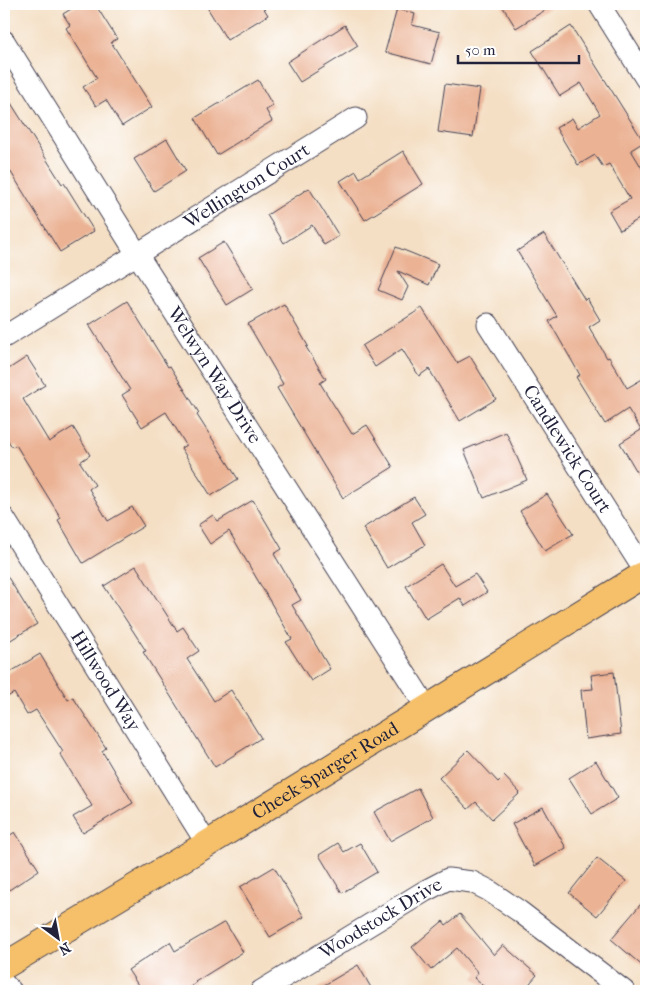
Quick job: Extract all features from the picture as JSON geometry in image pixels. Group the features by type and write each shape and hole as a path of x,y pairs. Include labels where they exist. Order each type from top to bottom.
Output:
{"main road":[{"name":"Cheek-Sparger Road","path":"4,966 207,844 646,573"}],"street":[{"path":"599,4 646,79"},
{"name":"Welwyn Way Drive","path":"4,41 137,254 427,708"},
{"name":"Wellington Court","path":"4,337 356,118"},
{"name":"Candlewick Court","path":"488,324 646,573"},
{"name":"Hillwood Way","path":"4,518 207,844"},
{"name":"Woodstock Drive","path":"261,991 425,890 448,879 472,882 488,890 519,911 624,991"},
{"path":"4,984 11,991"}],"building":[{"path":"79,4 95,4 117,39 111,42 152,107 122,126 106,100 96,106 83,87 97,78 66,28 70,25 63,14"},
{"path":"205,4 261,4 268,15 227,40"},
{"path":"501,4 555,4 516,28"},
{"path":"397,9 415,14 412,25 440,32 431,64 385,52"},
{"path":"345,25 358,46 300,82 287,62"},
{"path":"571,26 644,142 631,150 646,175 646,215 620,230 609,211 630,199 609,164 603,167 595,155 578,165 556,128 572,118 578,128 600,114 581,83 560,96 532,51"},
{"path":"258,80 273,106 266,110 272,121 217,155 195,118"},
{"path":"445,84 480,89 473,137 438,132"},
{"path":"4,92 94,231 60,252 4,161"},
{"path":"167,139 186,171 154,191 134,159"},
{"path":"403,151 423,184 365,220 340,181 356,171 360,178"},
{"path":"309,188 339,236 324,245 312,225 284,243 267,215"},
{"path":"544,234 585,300 587,298 600,320 589,327 627,388 646,377 646,487 620,443 641,430 628,409 605,424 576,377 580,375 549,321 557,316 517,251"},
{"path":"224,242 253,289 227,305 198,258"},
{"path":"396,247 438,264 429,285 398,271 408,287 402,300 378,290"},
{"path":"127,301 168,367 170,366 199,413 197,415 238,479 211,496 181,448 186,445 166,412 142,427 122,395 130,390 89,325"},
{"path":"284,304 308,346 306,347 326,379 320,383 352,434 367,425 393,467 343,498 277,388 283,384 248,324"},
{"path":"422,308 457,363 470,356 496,399 460,421 429,369 419,376 402,349 375,367 362,346"},
{"path":"27,357 45,385 23,399 49,442 73,427 90,455 80,462 95,485 89,489 108,521 132,507 144,526 83,563 58,520 61,518 16,445 12,447 4,434 4,390 10,386 4,376 4,372"},
{"path":"506,432 527,480 484,498 464,450"},
{"path":"547,494 573,534 545,551 520,511"},
{"path":"414,497 425,514 412,522 425,545 387,568 363,528"},
{"path":"253,500 282,549 274,554 301,600 292,605 330,669 311,681 286,642 292,639 229,531 210,544 198,525 213,515 218,521"},
{"path":"441,564 455,586 475,574 487,592 465,606 460,598 426,619 406,586"},
{"path":"136,566 177,631 183,627 199,651 187,659 214,701 231,690 261,738 215,767 143,652 146,651 104,586"},
{"path":"4,571 37,624 4,644"},
{"path":"40,654 68,700 73,697 106,748 102,751 133,803 83,833 73,817 92,806 60,754 63,752 36,710 27,715 14,693 4,699 4,676"},
{"path":"614,672 621,734 586,739 581,690 593,689 591,675"},
{"path":"468,750 498,782 504,776 520,793 492,819 476,802 468,809 439,778"},
{"path":"596,761 618,798 592,814 569,778"},
{"path":"418,788 433,817 390,841 374,812"},
{"path":"543,807 566,848 535,866 512,824"},
{"path":"15,832 39,870 9,890 4,882 4,839"},
{"path":"338,843 344,852 360,843 377,872 342,893 319,855"},
{"path":"597,858 626,881 597,916 569,893"},
{"path":"274,867 304,917 270,937 240,887"},
{"path":"646,898 646,969 611,939"},
{"path":"460,914 494,955 503,945 537,975 523,991 489,991 474,978 478,973 457,948 431,970 412,947 443,921 446,925"},
{"path":"225,922 243,952 184,991 142,991 128,970 170,942 175,951"},
{"path":"358,965 373,991 314,991"}]}
